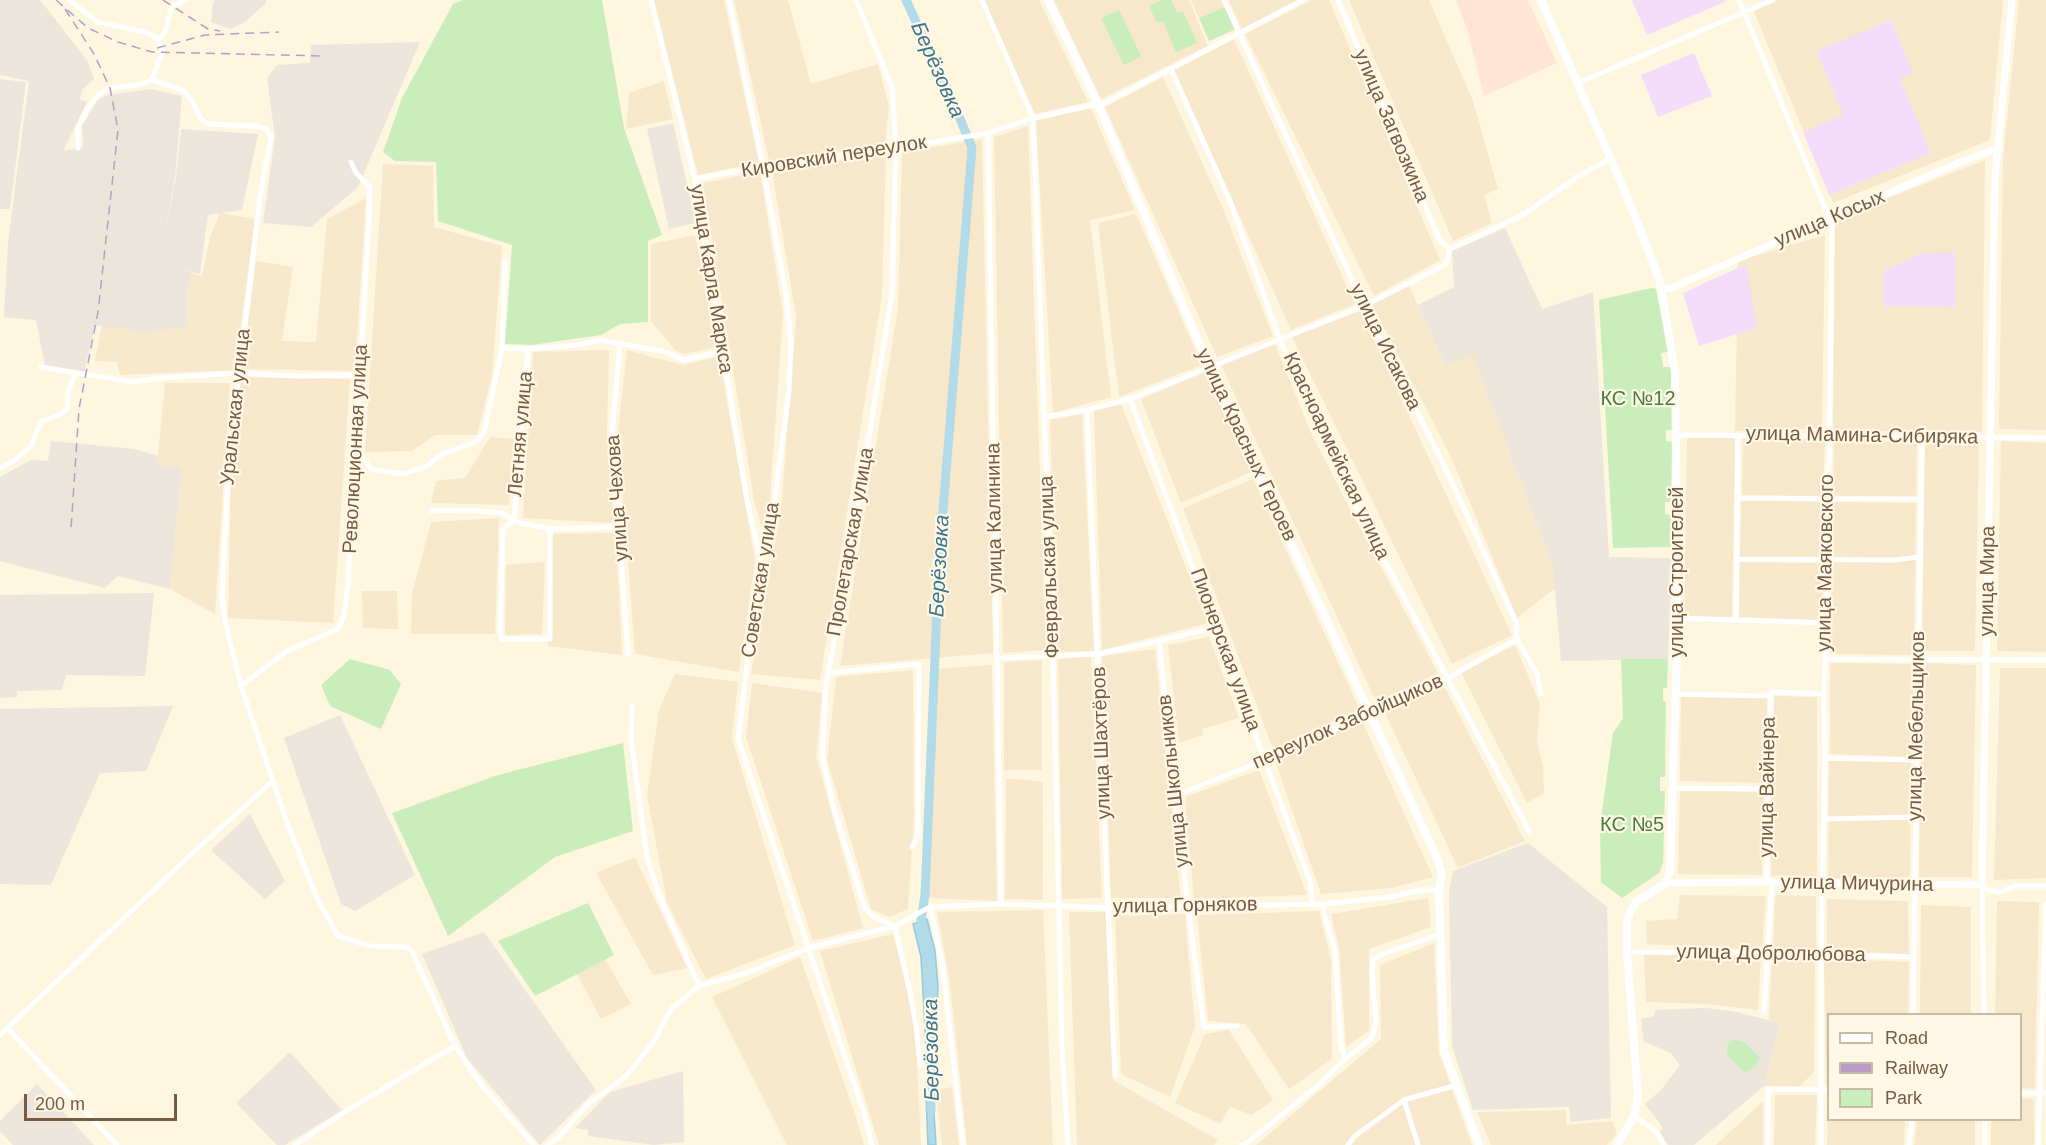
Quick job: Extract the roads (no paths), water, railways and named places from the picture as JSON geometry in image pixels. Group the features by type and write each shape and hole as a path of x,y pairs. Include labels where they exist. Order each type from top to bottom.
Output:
{"main road":[{"name":"улица Красных Героев","path":"1048,0 1100,106 1209,367 1437,858 1442,875 1439,890 1444,1051 1479,1145"},
{"name":"улица Строителей","path":"1541,0 1611,158 1649,252 1661,289 1675,364 1678,618 1674,788 1670,870 1666,883"},
{"path":"1617,1145 1634,1116 1638,1097 1627,924 1636,902 1666,883"}],"street":[{"path":"69,0 98,22 148,33 159,40 162,52 152,80 138,85 110,88 99,94 87,109 78,128 78,148"},
{"path":"159,40 165,32 172,6 186,0"},
{"name":"улица Карла Маркса","path":"651,0 694,179 747,500 760,559"},
{"name":"Советская улица","path":"729,0 763,166 786,294 791,345 789,391 773,513 760,559 738,739 864,1113 872,1145"},
{"name":"Пролетарская улица","path":"856,0 892,87 896,148 892,294 843,597 828,672 822,755 834,809 865,909 874,917 895,926"},
{"name":"Февральская улица","path":"982,0 1033,118 1053,656 1062,1049 1068,1145"},
{"name":"улица Исакова","path":"1224,0 1364,306 1453,484 1516,622 1516,639 1537,674 1541,694"},
{"name":"Кировский переулок","path":"694,179 763,166 988,133 1033,118 1093,105 1100,106 1303,0"},
{"name":"улица Загвозкина","path":"1338,0 1439,239 1450,249"},
{"name":"улица Маяковского","path":"1739,0 1832,228 1828,560 1824,659 1821,1145"},
{"path":"1578,83 1773,0"},
{"name":"улица Мира","path":"1984,1013 1982,885 1995,178 2012,0"},
{"name":"Красноармейская улица","path":"1171,69 1230,201 1280,340 1357,509 1529,831"},
{"name":"Уральская улица","path":"152,80 183,90 192,100 201,119 209,124 255,126 266,129 271,136 260,197 228,460 222,595 224,617 241,686 286,820 317,898 338,936 370,946 406,947 412,951 455,1046"},
{"name":"улица Калинина","path":"988,133 1001,904"},
{"name":"улица Косых","path":"1661,289 1678,285 1967,159 1999,148"},
{"path":"1044,417 1087,410 1130,399 1364,306 1446,264 1450,249 1521,216 1579,176 1611,158"},
{"name":"Революционная улица","path":"241,686 287,651 338,629 344,615 348,584 370,188 356,173 351,162"},
{"path":"356,449 371,469 403,474 427,466 440,454 475,442 484,433 501,348 505,261"},
{"path":"501,348 528,349 578,345 600,340 666,352 684,360 723,351"},
{"name":"улица Чехова","path":"620,343 612,433 628,654"},
{"name":"Летняя улица","path":"528,349 514,520 503,530 502,639 550,639 550,529"},
{"path":"42,367 133,382 239,373 296,376 359,375"},
{"path":"0,468 15,460 32,445 40,422 59,415 67,409 69,401 67,395 75,373"},
{"name":"Пионерская улица","path":"1130,399 1311,884 1312,904"},
{"name":"улица Шахтёров","path":"1087,410 1115,1076"},
{"name":"улица Мамина-Сибиряка","path":"1677,435 2046,438"},
{"path":"1736,620 1738,435"},
{"name":"улица Мебельщиков","path":"1913,1013 1922,438"},
{"path":"1738,498 1920,499"},
{"path":"431,511 467,510 501,513 520,523 550,529 620,527"},
{"path":"1738,559 1894,560 1919,557"},
{"path":"1678,618 1825,623"},
{"path":"998,658 1098,654 1216,627"},
{"name":"переулок Забойщиков","path":"1176,795 1265,760 1446,679 1516,639"},
{"name":"улица Школьников","path":"1160,641 1188,906 1204,1027 1237,1026"},
{"path":"1824,659 2046,660"},
{"path":"828,672 919,664 918,830 912,847"},
{"path":"1676,694 1824,694"},
{"name":"улица Вайнера","path":"1764,1011 1769,882 1767,789 1771,694"},
{"path":"632,706 631,739 647,857 658,892 699,986"},
{"path":"1825,758 1916,760"},
{"path":"0,1035 198,848 273,781"},
{"path":"1674,788 1767,789"},
{"path":"1824,819 1915,817"},
{"name":"улица Мичурина","path":"1666,883 1982,885 1988,890 1999,892 2016,886 2046,886"},
{"name":"улица Горняков","path":"930,907 1001,904 1109,908 1323,904 1390,897 1422,890 1439,890"},
{"path":"1323,904 1335,951 1341,1045 1344,1059"},
{"path":"2038,1145 2046,904"},
{"path":"547,1145 558,1138 588,1104 626,1076 654,1041 671,1009 699,986 746,973 809,948 895,926 930,907 942,962 963,1145"},
{"path":"895,926 914,1014 920,1065"},
{"path":"1242,1145 1320,1084 1344,1059 1372,1038 1376,1022 1372,973 1374,959 1440,934"},
{"name":"улица Добролюбова","path":"1627,952 1914,957"},
{"path":"7,1028 117,1145"},
{"path":"295,1145 346,1111 455,1046 483,1087 534,1145"},
{"path":"1348,1145 1355,1136 1404,1100 1457,1085"},
{"path":"1768,1145 1768,1089 1827,1090"},
{"path":"2022,1093 2046,1093"},
{"path":"1404,1100 1418,1145"},
{"path":"1634,1116 1655,1130 1664,1145"},
{"path":"1909,1145 1912,1121"},
{"path":"1985,1121 1985,1145"}],"water":[{"path":"927,919 935,951 938,986 934,1085 928,1083 921,957 913,924"},
{"path":"933,1097 936,1145 928,1145 926,1098"}],"waterway":[{"name":"Берёзовка","path":"906,0 972,148 939,560 925,895 921,920 923,931"},
{"name":"Берёзовка","path":"931,1073 931,1110"}],"railway":[{"path":"56,0 88,28 118,42 152,52 323,56"},
{"path":"163,0 208,29 220,31"},
{"path":"65,9 94,54 110,88 118,130 98,312 79,409 71,529"},
{"path":"157,48 205,35 279,32"}],"park label":[{"name":"КС №12","path":"1638,399"},
{"name":"КС №5","path":"1632,825"}]}
